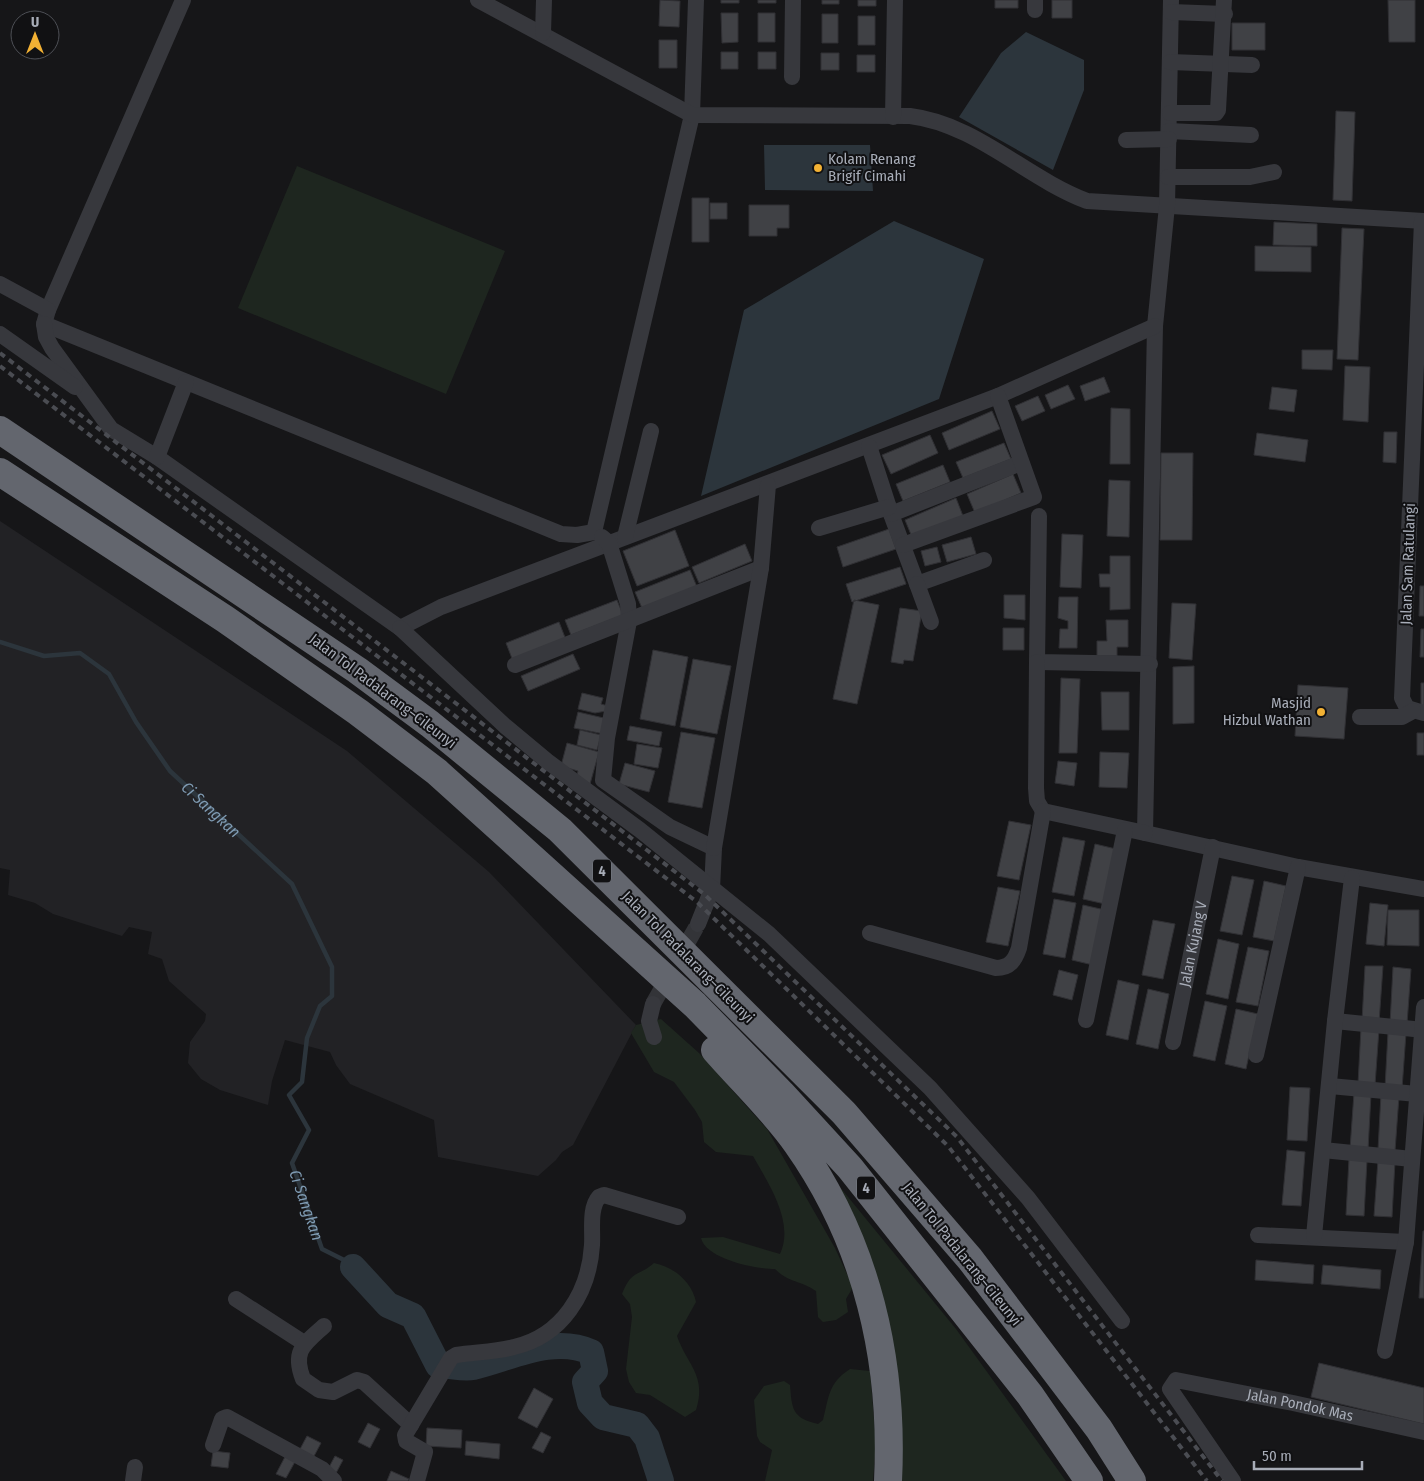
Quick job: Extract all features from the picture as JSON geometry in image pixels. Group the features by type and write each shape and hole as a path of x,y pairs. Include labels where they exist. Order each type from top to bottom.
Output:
{"highway":[{"name":"Jalan Tol Padalarang–Cileunyi","path":"0,430 357,670 430,724 560,830 844,1113 970,1259 1099,1429 1132,1481"},
{"name":"Jalan Tol Padalarang–Cileunyi","path":"0,472 225,619 358,712 438,772 696,1006 782,1094 850,1168 1030,1395 1089,1481"},
{"path":"607,926 796,1142 821,1180 844,1222 859,1261 879,1331 889,1435 888,1481"},
{"path":"1099,1429 1146,1481"}],"street":[{"path":"183,0 46,317 46,337 83,393 111,429 157,457 400,628 505,726 546,761 640,830 769,934 930,1088 1028,1198 1122,1321"},
{"path":"478,0 543,33 692,116"},
{"path":"543,33 544,0"},
{"path":"594,532 692,116 696,0"},
{"path":"792,77 793,0"},
{"path":"893,117 895,0"},
{"path":"1145,833 1150,664 1155,326 1167,206 1171,6 1224,7 1219,106 1216,113 1170,113"},
{"path":"1170,62 1252,65"},
{"name":"Jalan Sam Ratulangi","path":"692,116 928,118 954,127 1038,177 1070,194 1088,200 1423,221 1402,691 1404,705 1419,712"},
{"path":"1126,140 1169,135 1251,135"},
{"path":"1168,177 1250,178 1274,172"},
{"path":"0,284 46,317 186,382 562,534 577,535 594,532 608,543 628,604 629,621 607,738 603,780 670,827 714,848"},
{"path":"400,628 441,607 608,543 768,485 998,396 1155,326"},
{"path":"0,334 39,364 83,393"},
{"path":"157,457 186,382"},
{"path":"903,545 1034,497 998,396"},
{"path":"625,537 651,431"},
{"path":"869,446 890,511 931,622"},
{"path":"819,528 890,511 1021,464"},
{"path":"698,924 712,889 714,848 761,568 768,485"},
{"path":"1039,516 1036,788 1037,801 1043,810 1124,830 1213,847 1298,867 1352,878 1424,889"},
{"path":"917,584 984,560"},
{"path":"515,665 761,568"},
{"path":"1037,662 1150,664"},
{"path":"1360,717 1402,717 1419,712"},
{"path":"870,933 996,968 1009,965 1016,959 1019,948 1043,810"},
{"path":"1086,1020 1124,830"},
{"name":"Jalan Kujang V","path":"1173,1042 1213,847"},
{"path":"1256,1055 1298,867"},
{"path":"1314,1236 1335,1021 1352,878"},
{"path":"653,1004 649,1021 654,1037"},
{"path":"1385,1351 1406,1242 1424,1007"},
{"path":"1335,1021 1423,1030"},
{"path":"1330,1086 1417,1094"},
{"path":"1323,1150 1412,1158"},
{"path":"417,1481 425,1452 405,1439 411,1425 450,1358 456,1355 515,1347 550,1330 565,1319 575,1306 590,1269 594,1208 599,1197 604,1195 678,1218"},
{"path":"1258,1235 1314,1236 1406,1242"},
{"path":"236,1299 304,1344"},
{"path":"324,1326 304,1344 299,1352 299,1363 303,1379 319,1390 334,1392 357,1380 364,1382 411,1425"},
{"name":"Jalan Pondok Mas","path":"1233,1481 1170,1389 1176,1380 1424,1432"},
{"path":"213,1445 222,1419 226,1417 307,1460 322,1469 334,1481"}],"shaded area":[{"path":"1026,32 1084,60 1084,90 1053,170 959,117 1001,53"},
{"name":"Kolam Renang Brigif Cimahi","path":"764,145 870,145 873,191 765,190"},
{"path":"297,166 505,251 446,394 238,308"},
{"path":"894,221 984,259 939,399 701,496 744,310"},
{"path":"0,521 347,751 489,872 636,1025 573,1145 562,1152 538,1176 438,1157 434,1120 350,1084 336,1065 330,1052 285,1040 272,1081 268,1105 220,1090 201,1079 188,1063 190,1042 205,1021 206,1014 169,981 162,959 148,954 152,932 129,927 122,936 53,914 35,903 8,895 10,870 0,868"},
{"path":"661,1019 699,1053 767,1129 835,1248 853,1287 846,1299 848,1312 836,1320 823,1322 818,1317 816,1291 810,1287 785,1277 775,1269 744,1265 721,1257 705,1245 701,1238 723,1237 780,1254 784,1242 782,1216 772,1190 753,1156 716,1152 704,1142 702,1122 695,1110 674,1082 654,1072 631,1033 636,1025"},
{"path":"835,1181 956,1329 1066,1481 898,1481"},
{"path":"654,1263 668,1268 681,1276 691,1288 696,1302 677,1336 694,1371 699,1388 696,1410 685,1417 650,1395 636,1393 629,1382 626,1369 632,1317 630,1304 622,1294 632,1277"},
{"path":"850,1369 870,1371 876,1443 873,1481 765,1481 772,1450 760,1442 757,1436 754,1400 764,1386 784,1381 790,1385 795,1411 803,1419 818,1424 823,1420 828,1397 833,1385"}],"building":[{"path":"660,0 680,1 679,27 659,26"},
{"path":"721,0 739,0 739,3 721,3"},
{"path":"758,0 776,0 776,3 758,3"},
{"path":"822,0 839,0 839,4 822,4"},
{"path":"858,0 876,0 876,6 858,6"},
{"path":"995,0 1018,0 1018,8 995,8"},
{"path":"1052,0 1072,0 1072,18 1052,18"},
{"path":"1388,0 1415,0 1415,42 1389,42"},
{"path":"721,13 738,13 738,42 722,43"},
{"path":"758,13 775,13 775,42 758,42"},
{"path":"822,14 838,14 838,43 822,43"},
{"path":"858,16 875,16 875,45 858,45"},
{"path":"1232,23 1265,23 1265,50 1232,50"},
{"path":"659,40 677,40 677,68 659,68"},
{"path":"721,52 738,52 738,69 721,69"},
{"path":"758,52 776,52 776,69 758,69"},
{"path":"821,53 839,53 839,70 821,70"},
{"path":"857,55 875,55 875,72 857,72"},
{"path":"1336,111 1355,112 1352,201 1333,200"},
{"path":"692,198 709,198 709,242 692,242"},
{"path":"710,203 727,203 727,219 710,219"},
{"path":"749,205 789,205 789,228 777,228 777,236 749,236"},
{"path":"1274,222 1317,224 1317,246 1273,245"},
{"path":"1342,228 1364,229 1358,360 1337,359"},
{"path":"1255,246 1311,247 1311,272 1255,271"},
{"path":"1302,350 1333,350 1332,370 1302,369"},
{"path":"1345,366 1370,367 1368,422 1343,420"},
{"path":"1104,377 1110,392 1085,401 1080,386"},
{"path":"1068,385 1075,399 1051,409 1045,395"},
{"path":"1272,387 1297,390 1294,412 1269,409"},
{"path":"1038,396 1045,411 1022,421 1015,406"},
{"path":"1111,408 1130,409 1130,464 1110,464"},
{"path":"992,411 1000,429 949,450 942,433"},
{"path":"1384,432 1397,432 1396,463 1383,462"},
{"path":"1257,433 1308,440 1305,462 1254,455"},
{"path":"930,435 938,453 891,474 882,455"},
{"path":"1004,443 1011,459 963,478 956,462"},
{"path":"1161,453 1193,453 1192,540 1160,540"},
{"path":"943,465 950,482 903,501 896,484"},
{"path":"1013,474 1021,493 975,513 967,494"},
{"path":"1109,480 1130,481 1129,537 1107,536"},
{"path":"956,498 963,516 912,537 905,520"},
{"path":"889,529 896,549 843,567 837,547"},
{"path":"675,530 689,566 637,586 623,551"},
{"path":"1062,534 1083,535 1081,588 1060,587"},
{"path":"971,537 976,554 947,562 942,545"},
{"path":"745,544 752,561 699,583 692,567"},
{"path":"937,547 941,562 925,566 921,551"},
{"path":"1110,556 1130,556 1130,609 1110,610 1110,587 1100,587 1099,574 1110,574"},
{"path":"900,567 906,584 852,602 846,584"},
{"path":"690,570 697,587 642,608 635,592"},
{"path":"1420,586 1424,586 1424,616 1419,616"},
{"path":"1004,595 1025,595 1025,620 1004,618"},
{"path":"1059,597 1078,597 1077,648 1059,648 1060,629 1068,629 1068,621 1058,618"},
{"path":"617,600 623,615 571,635 565,620"},
{"path":"854,600 879,605 857,704 833,699"},
{"path":"1172,603 1196,604 1192,660 1169,658"},
{"path":"900,608 922,611 913,661 904,660 903,664 891,662"},
{"path":"1106,620 1128,620 1128,647 1117,647 1117,656 1097,656 1097,641 1107,641"},
{"path":"559,622 566,640 513,661 506,643"},
{"path":"1003,628 1024,628 1024,650 1003,650"},
{"path":"1421,629 1424,629 1424,657 1420,657"},
{"path":"653,650 688,657 675,726 640,719"},
{"path":"573,654 580,669 528,691 521,676"},
{"path":"693,659 731,666 717,734 680,727"},
{"path":"1194,666 1194,723 1173,724 1173,667"},
{"path":"1061,678 1080,679 1077,753 1059,753"},
{"path":"1421,683 1424,683 1424,708 1421,708"},
{"name":"Masjid Hizbul Wathan","path":"1298,685 1348,688 1344,739 1295,736"},
{"path":"1101,692 1129,692 1129,730 1102,730"},
{"path":"582,693 603,698 601,704 608,706 606,711 595,713 578,709"},
{"path":"578,712 608,719 604,734 574,728"},
{"path":"630,726 662,732 659,746 627,740"},
{"path":"580,730 601,735 597,750 577,745"},
{"path":"681,732 715,738 702,808 668,802"},
{"path":"1417,733 1424,733 1424,755 1417,755"},
{"path":"567,743 599,752 590,784 576,779 578,771 561,766"},
{"path":"637,744 662,748 658,768 634,764"},
{"path":"1100,752 1129,753 1127,788 1099,787"},
{"path":"1058,761 1077,763 1074,786 1055,783"},
{"path":"625,763 655,771 649,792 619,784"},
{"path":"1009,821 1031,825 1019,880 997,876"},
{"path":"1063,837 1085,841 1074,896 1052,892"},
{"path":"1095,844 1116,849 1105,904 1083,899"},
{"path":"1232,876 1254,880 1242,935 1220,931"},
{"path":"1264,881 1286,886 1274,941 1253,937"},
{"path":"998,887 1020,891 1008,946 986,942"},
{"path":"1054,899 1076,903 1065,958 1043,954"},
{"path":"1370,903 1388,905 1384,946 1366,944"},
{"path":"1083,905 1105,910 1093,965 1072,960"},
{"path":"1388,910 1419,910 1419,946 1387,945"},
{"path":"1153,920 1175,924 1163,979 1142,975"},
{"path":"1218,939 1239,944 1228,999 1206,994"},
{"path":"1248,947 1269,951 1258,1006 1236,1002"},
{"path":"1365,966 1383,966 1379,1023 1362,1021"},
{"path":"1393,967 1411,969 1407,1024 1390,1024"},
{"path":"1059,970 1078,975 1072,1000 1053,995"},
{"path":"1118,980 1139,985 1128,1040 1106,1035"},
{"path":"1148,989 1169,994 1158,1049 1136,1044"},
{"path":"1205,1001 1227,1006 1215,1061 1193,1056"},
{"path":"1236,1009 1258,1014 1246,1069 1225,1064"},
{"path":"1361,1028 1379,1029 1375,1085 1358,1084"},
{"path":"1388,1032 1406,1033 1402,1089 1385,1088"},
{"path":"1290,1087 1310,1088 1307,1141 1287,1140"},
{"path":"1354,1093 1371,1094 1368,1150 1350,1149"},
{"path":"1381,1094 1399,1096 1395,1151 1378,1150"},
{"path":"1287,1150 1305,1152 1301,1206 1282,1205"},
{"path":"1349,1159 1367,1160 1364,1216 1346,1215"},
{"path":"1378,1160 1395,1161 1392,1217 1374,1216"},
{"path":"1423,1231 1424,1298 1419,1298"},
{"path":"1256,1260 1314,1265 1313,1284 1255,1280"},
{"path":"1323,1265 1381,1270 1380,1289 1321,1284"},
{"path":"1319,1363 1424,1388 1424,1424 1311,1397"},
{"path":"534,1388 553,1399 537,1428 518,1418"},
{"path":"368,1423 380,1429 370,1448 358,1442"},
{"path":"427,1428 462,1430 461,1448 426,1446"},
{"path":"541,1432 551,1437 543,1453 532,1448"},
{"path":"307,1436 321,1443 313,1458 299,1451"},
{"path":"466,1441 500,1444 499,1459 465,1455"},
{"path":"213,1451 230,1453 228,1468 211,1466"},
{"path":"287,1453 297,1458 286,1478 276,1474"},
{"path":"335,1456 343,1460 335,1475 327,1471"},
{"path":"391,1471 409,1479 408,1481 387,1481"}],"waterway":[{"name":"Ci Sangkan","path":"0,642 44,656 80,653 109,674 136,722 170,771 292,884 332,967 332,996 320,1006 307,1038 302,1082 289,1095 309,1130 292,1163 322,1249 344,1260 353,1267"},
{"name":"Ci Sangkan","path":"353,1267 388,1305 413,1316 438,1365 473,1367 547,1347 577,1347 591,1352 595,1371 585,1382 590,1403 603,1417 637,1425 647,1438 661,1481"}],"tunnel":[{"path":"653,1004 698,924"}],"railway":[{"path":"0,353 704,894 957,1137 1222,1481"},
{"path":"0,366 697,902 948,1146 1207,1481"}],"place":[{"name":"Kolam Renang Brigif Cimahi","path":"818,168"},
{"name":"Masjid Hizbul Wathan","path":"1321,712"}]}
